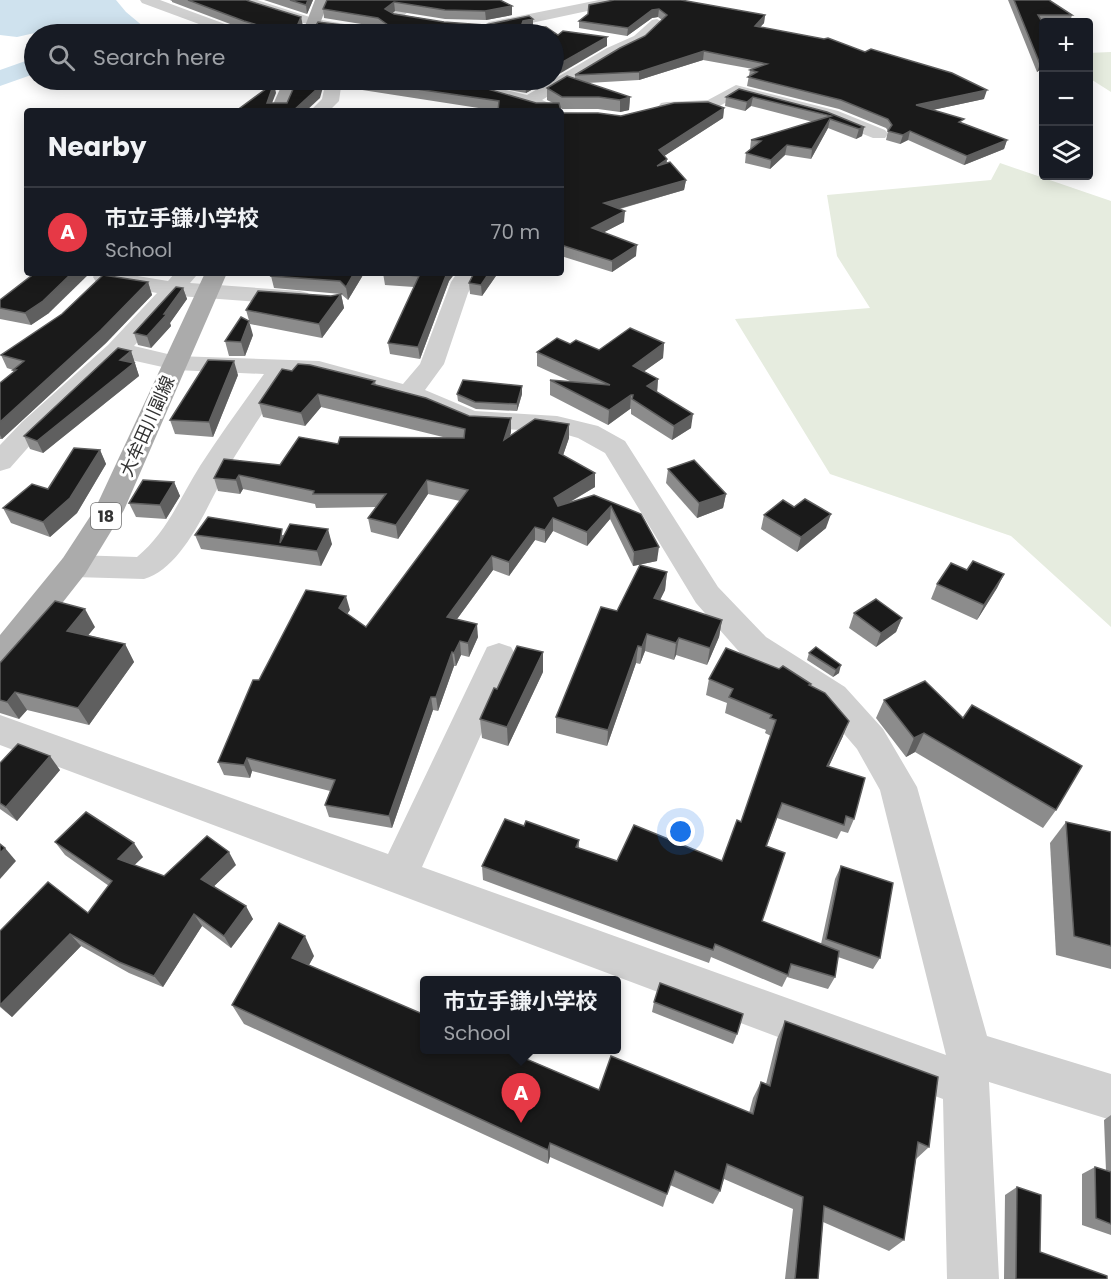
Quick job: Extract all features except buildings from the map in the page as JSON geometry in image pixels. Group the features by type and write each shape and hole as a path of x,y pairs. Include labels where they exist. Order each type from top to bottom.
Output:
{"main road":[{"path":"280,108 288,90"},
{"name":"大牟田川副線","path":"0,658 74,566 109,510 176,363 197,282"}],"street":[{"path":"147,0 211,24"},
{"path":"242,0 316,16 341,24"},
{"path":"287,0 316,16 412,20"},
{"path":"385,24 412,0"},
{"path":"537,3 553,0"},
{"path":"512,24 620,0"},
{"path":"564,81 639,39 657,23"},
{"path":"600,38 629,43"},
{"path":"322,108 330,101 332,90"},
{"path":"482,90 529,101 546,108"},
{"path":"529,101 548,90"},
{"path":"652,110 674,105 712,105 736,90 832,115 879,134"},
{"path":"409,393 431,365 455,303 457,292 466,276"},
{"path":"86,294 102,277 197,282 323,300"},
{"path":"0,462 31,428 197,282"},
{"path":"117,350 176,363 319,369 409,393 471,419 557,424 588,432 615,447 707,595 754,646 833,697 870,739 898,787 967,1069 973,1279"},
{"path":"74,566 144,568 161,555 185,523 205,481 280,369"},
{"path":"399,876 500,656"},
{"path":"0,730 399,876 967,1069 1111,1097"}],"shaded area":[{"path":"1111,52 1111,92 1093,81 1093,53"},
{"path":"1000,163 1039,176 1039,180 1050,180 1111,201 1111,627 1011,536 830,474 735,319 870,308 837,256 827,195 991,180"}],"water":[{"path":"0,0 116,0 140,24 24,24 24,35 0,35"},
{"path":"24,62 24,78 0,86 0,70"}],"place":[{"name":"市立手鎌小学校","path":"521,1123"}]}
